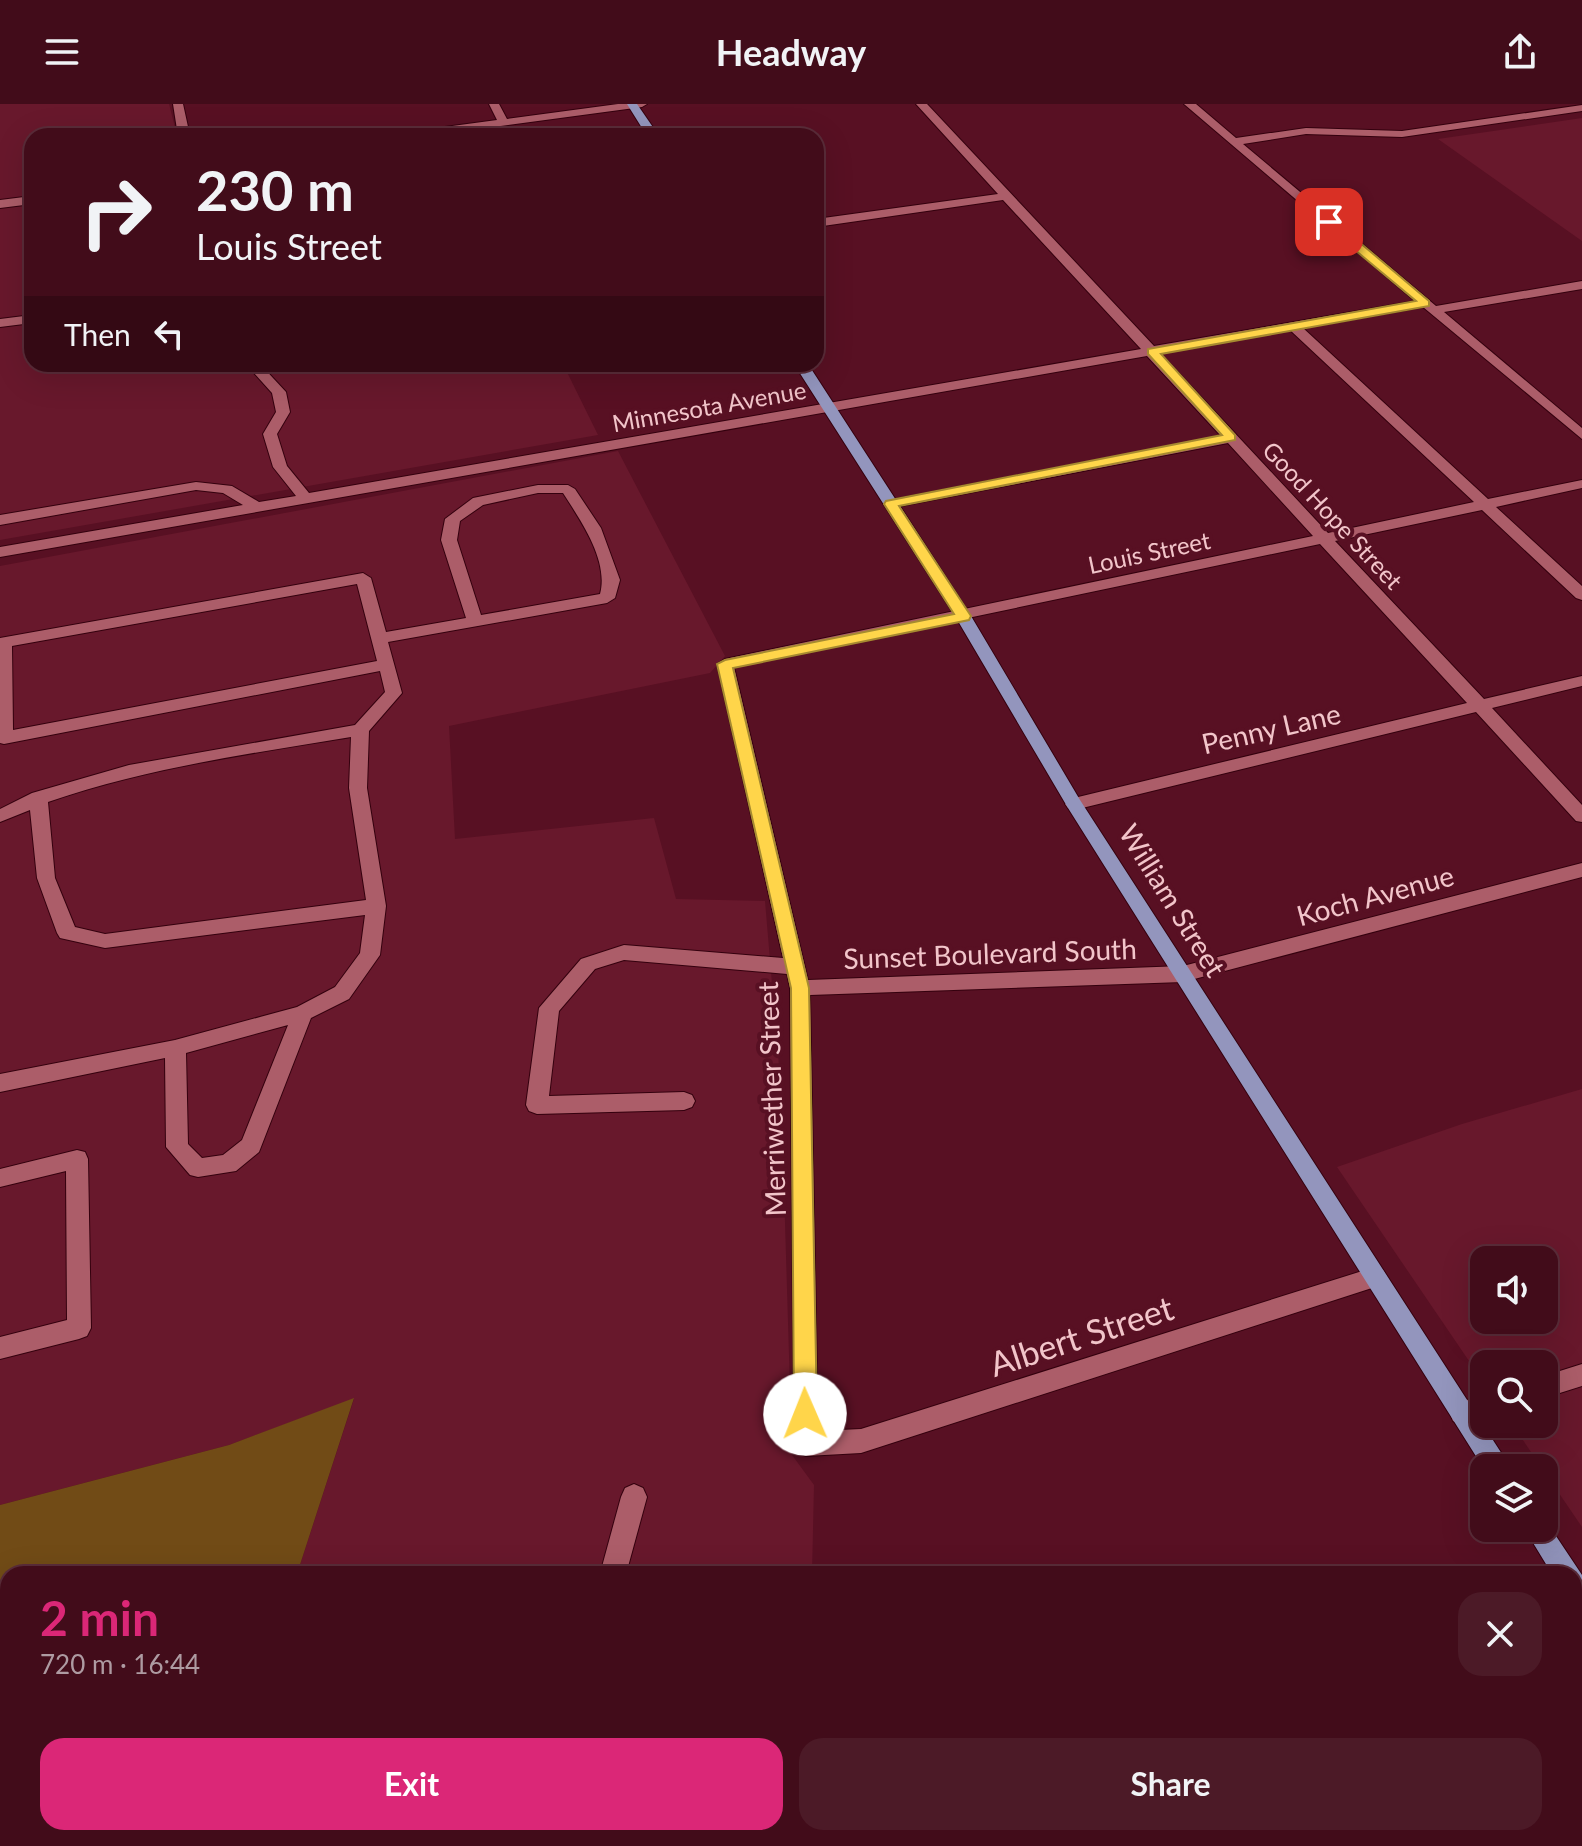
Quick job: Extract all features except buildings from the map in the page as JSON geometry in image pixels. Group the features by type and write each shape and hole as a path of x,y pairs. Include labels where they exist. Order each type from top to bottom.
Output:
{"main road":[{"path":"633,104 648,128"},
{"name":"William Street","path":"806,372 963,616 1074,804 1375,1277 1470,1406"},
{"path":"1546,1542 1562,1566"}],"street":[{"path":"182,128 178,104 184,104"},
{"path":"494,104 503,122"},
{"path":"459,128 642,104"},
{"name":"Good Hope Street","path":"921,104 1582,816"},
{"path":"1189,104 1582,435"},
{"path":"1233,142 1306,131 1402,134 1582,108"},
{"path":"824,222 1006,196"},
{"path":"0,204 24,201"},
{"name":"Minnesota Avenue","path":"0,552 1294,327 1582,285"},
{"path":"0,323 24,320"},
{"path":"1294,327 1582,595"},
{"path":"260,372 279,392 283,412 270,434 280,467 306,499"},
{"path":"891,504 1231,438"},
{"name":"Louis Street","path":"725,664 1582,484"},
{"path":"0,520 196,486 227,489 256,507"},
{"path":"380,638 607,598 612,580 593,528 568,489 538,489 478,501 453,519 449,540 475,621"},
{"path":"0,816 38,797 164,764 360,730 394,693 387,664 380,638 363,578 2,642 4,738 387,664"},
{"name":"Merriwether Street","path":"725,664 800,988 806,1444"},
{"name":"Penny Lane","path":"1074,804 1481,708 1582,681"},
{"path":"0,1083 175,1048 303,1013 342,993 370,955 376,906 358,788 360,730"},
{"path":"38,797 46,878 67,933 105,941 376,906"},
{"name":"Koch Avenue","path":"1183,974 1582,870"},
{"path":"684,1101 537,1105 549,1008 588,964 624,952 795,967"},
{"name":"Sunset Boulevard South","path":"800,988 1183,974"},
{"path":"175,1048 177,1147 198,1168 228,1164 251,1146 303,1013"},
{"path":"0,1178 77,1159 79,1328 0,1348"},
{"name":"Albert Street","path":"806,1444 861,1441 1375,1277"},
{"path":"1558,1383 1582,1375"},
{"path":"615,1566 634,1497"}],"shaded area":[{"path":"0,104 169,104 175,128 24,128 24,372 567,372 598,435 0,540"},
{"path":"1582,118 1582,241 1438,139"},
{"path":"618,451 725,656 710,673 449,726 455,839 654,818 676,899 765,901 781,1090 792,1455 814,1485 812,1566 300,1566 354,1399 229,1445 0,1505 0,566"},
{"path":"1582,1089 1582,1527 1558,1492 1558,1454 1532,1454 1522,1438 1558,1438 1558,1350 1470,1350 1470,1362 1337,1167 1462,1124"},
{"path":"354,1398 300,1566 0,1566 0,1505 229,1445"}],"route":[{"path":"805,1414 800,988 725,664 963,616 891,504 1231,438 1153,352 1425,303 1329,222"}]}
